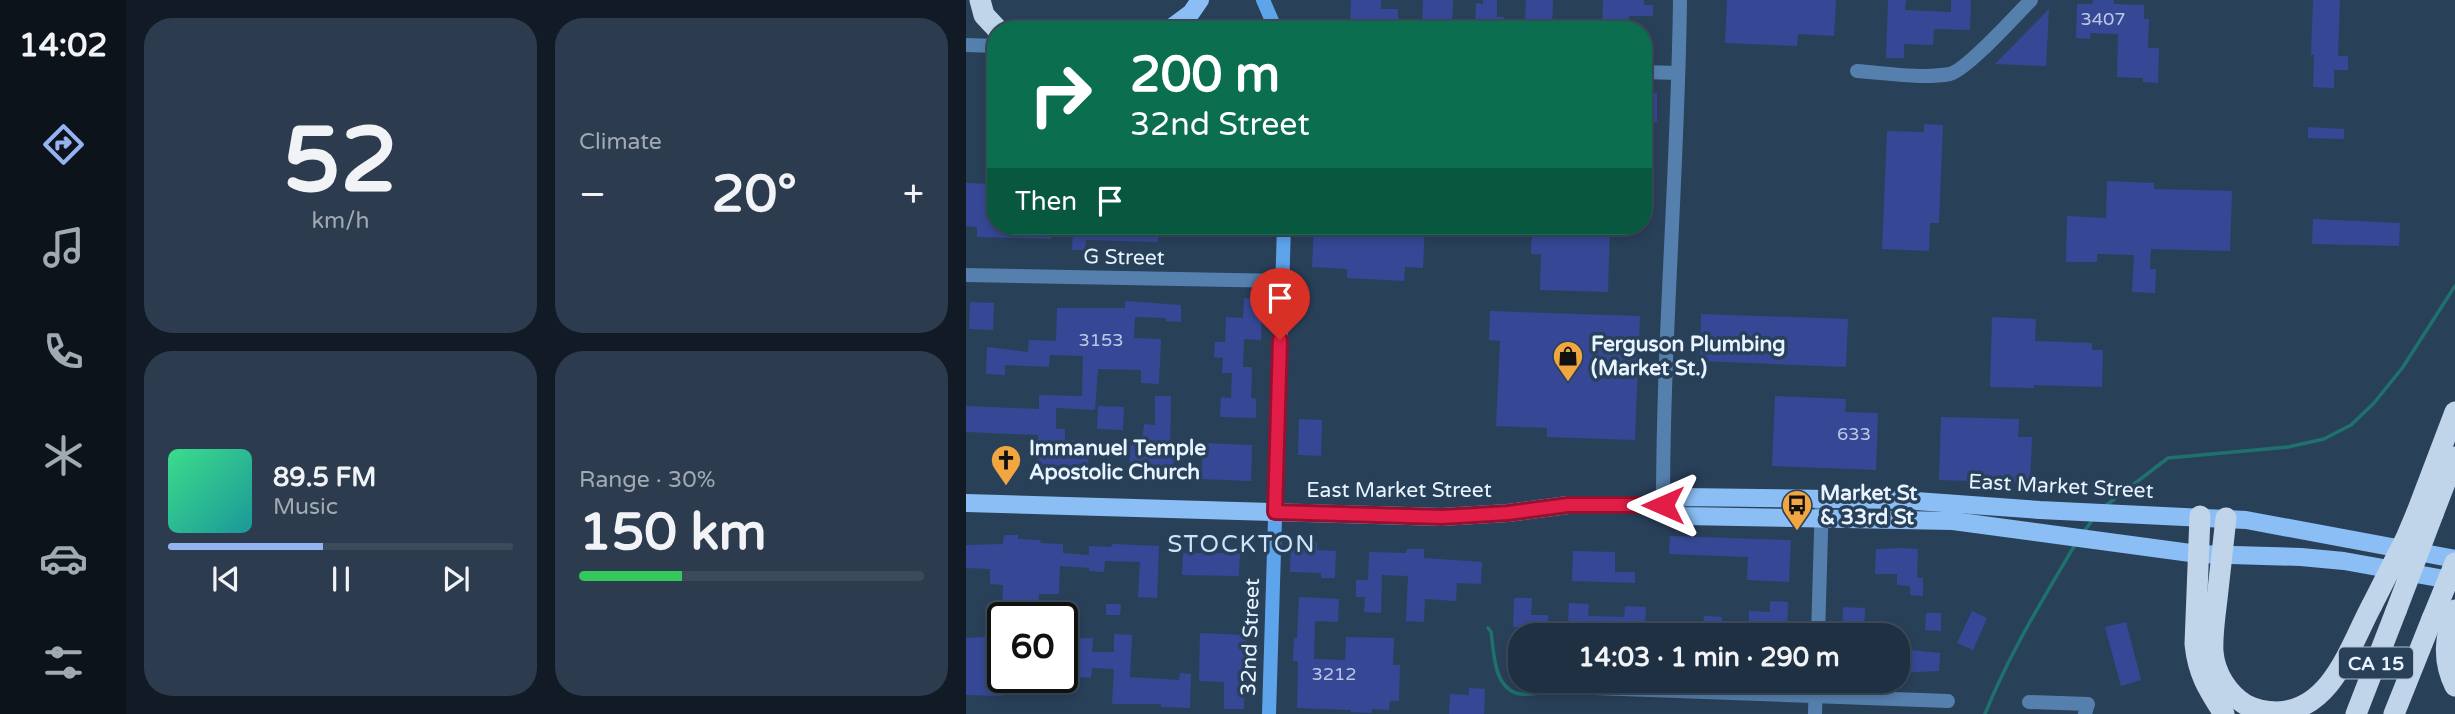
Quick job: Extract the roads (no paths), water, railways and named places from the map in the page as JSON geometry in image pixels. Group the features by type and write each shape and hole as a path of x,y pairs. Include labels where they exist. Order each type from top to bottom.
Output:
{"highway":[{"path":"980,0 984,15 990,21"},
{"path":"2226,518 2213,654 2219,676 2230,693 2255,709 2270,712 2299,709 2324,692 2335,677 2406,538 2425,513 2455,412"},
{"name":"CA 15","path":"2356,714 2396,611 2425,513 2455,457"},
{"path":"2200,516 2197,659 2207,687 2224,714"},
{"name":"CA 15","path":"2394,714 2446,618 2455,561"},
{"path":"2446,618 2446,664 2455,685"}],"main road":[{"path":"1180,21 1191,13 1200,0"},
{"path":"1263,0 1272,21"},
{"name":"32nd Street","path":"1269,714 1284,235"},
{"name":"East Market Street","path":"966,503 1442,517 1508,513 1568,505 1663,505 1682,497 1902,500 2226,518 2270,523 2455,561"},
{"name":"East Market Street","path":"1663,505 1683,516 1953,521 2198,554"},
{"path":"2198,554 2344,561 2455,581"}],"street":[{"path":"1663,505 1679,0"},
{"path":"1857,71 1907,75 1953,74 1986,47 2031,0"},
{"path":"966,45 987,46"},
{"path":"1652,72 1678,73"},
{"name":"G Street","path":"966,275 1282,281"},
{"path":"1818,623 1822,499"},
{"path":"1815,714 1816,693"},
{"path":"1867,693 1948,701"},
{"path":"2029,702 2087,709"}],"waterway":[{"path":"2104,507 2168,458 2288,447 2324,439 2351,425 2374,403 2403,367 2455,286"},
{"path":"2082,534 2094,518"},
{"path":"1985,714 2016,648 2076,543"},
{"path":"1488,628 1499,675 1508,689"},
{"path":"1516,693 1537,693"}],"place":[{"name":"Ferguson Plumbing (Market St.)","path":"1568,383"},
{"name":"Immanuel Temple Apostolic Church","path":"1006,487"},
{"name":"Market St & 33rd St","path":"1797,532"}],"district":[{"name":"STOCKTON","path":"1242,544"}]}
